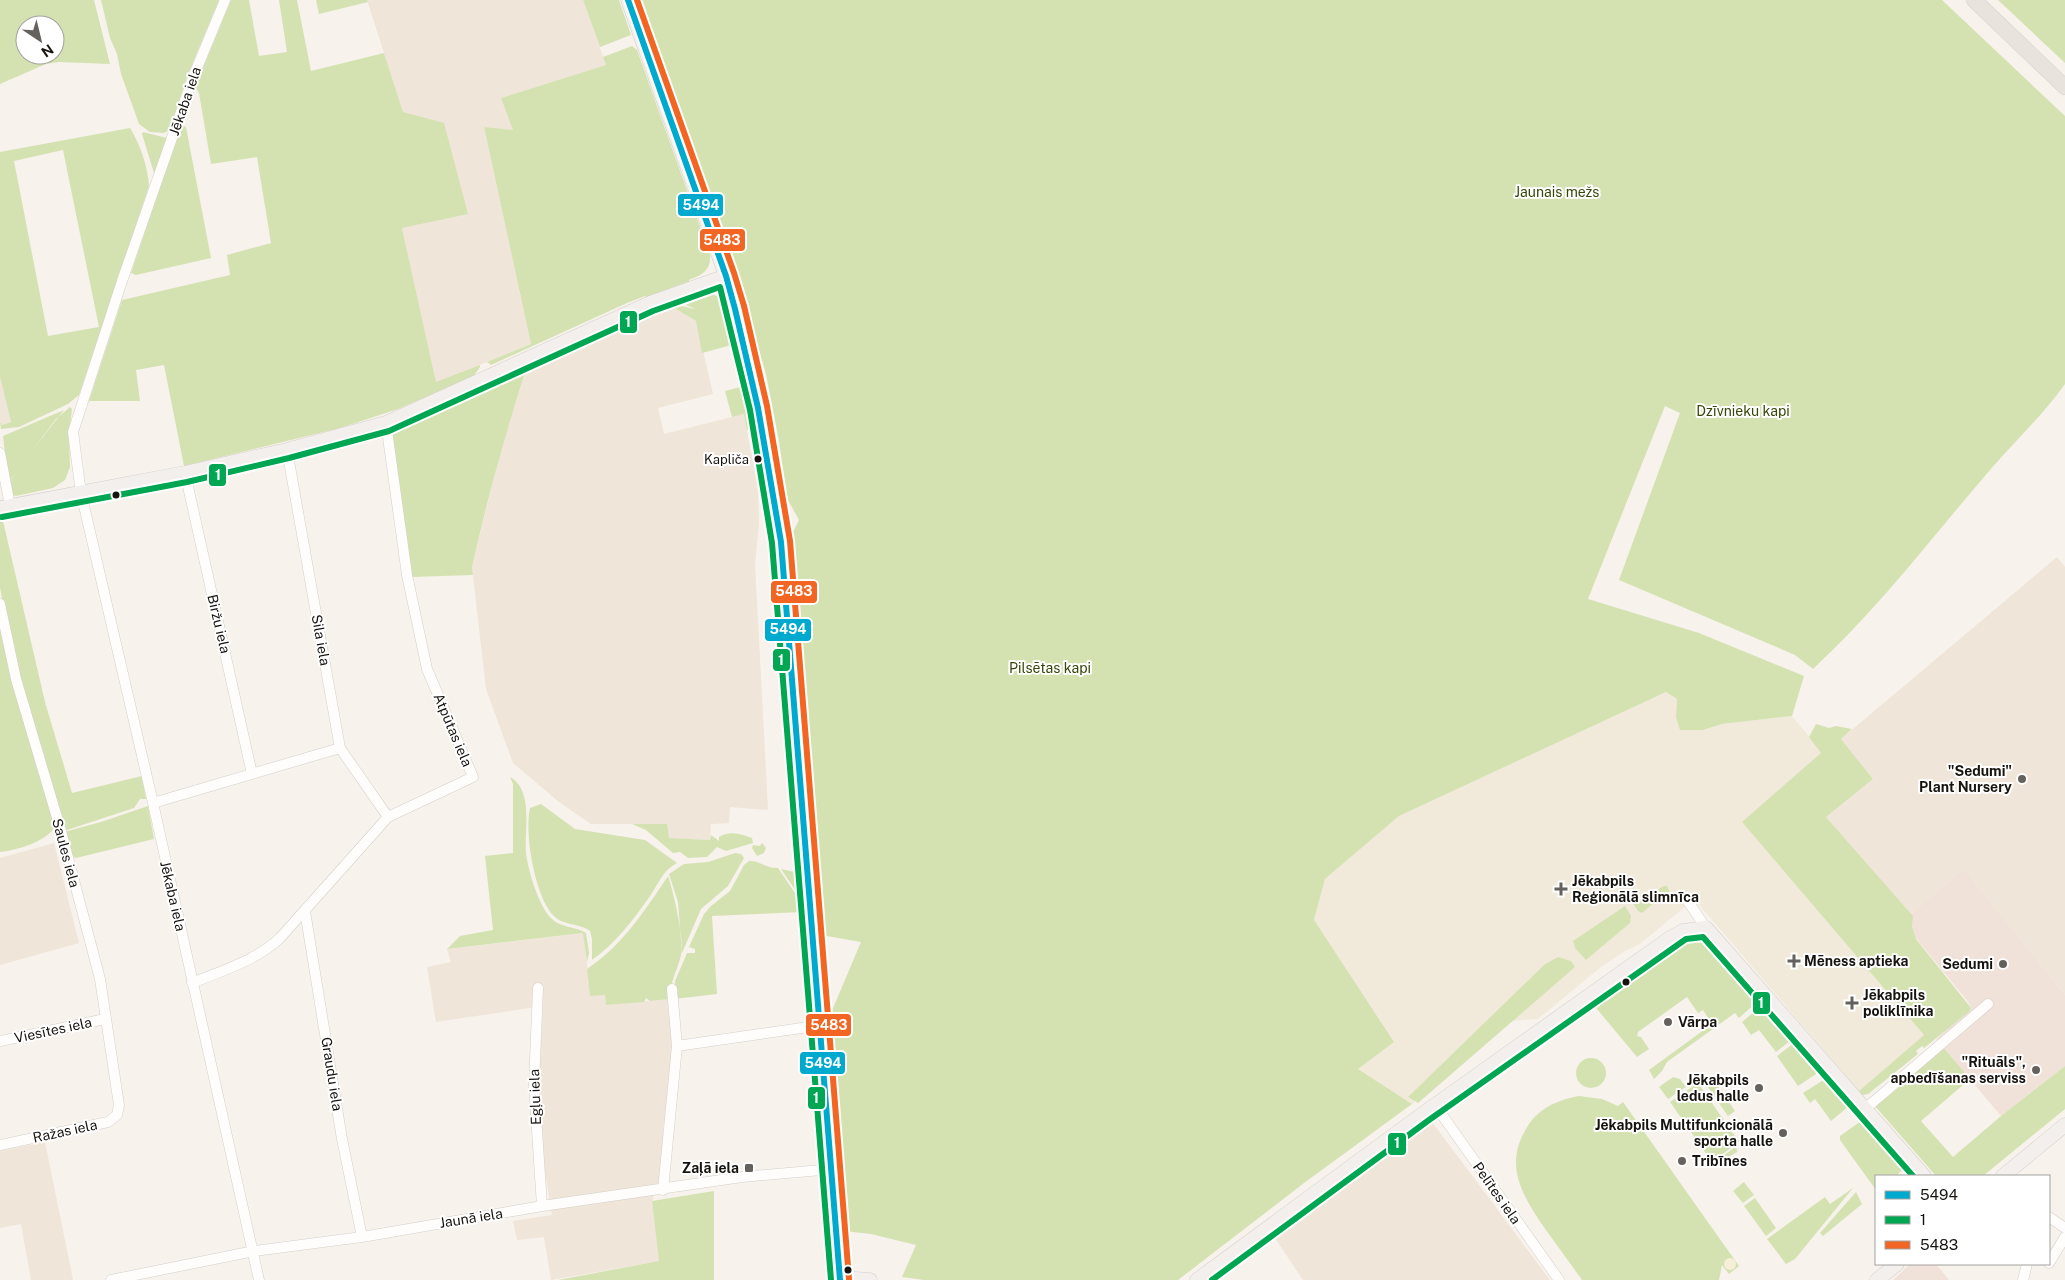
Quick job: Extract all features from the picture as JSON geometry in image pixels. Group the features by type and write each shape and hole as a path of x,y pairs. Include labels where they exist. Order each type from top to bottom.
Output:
{"main road":[{"path":"1974,0 2065,87"}],"street":[{"name":"Jēkaba iela","path":"225,0 210,32 194,75 122,282 73,432 80,493 153,803 259,1280"},
{"path":"628,0 726,276 759,408 781,542 822,1025 840,1279 870,1280"},
{"path":"0,453 5,507 185,473 287,450 386,423 650,303 726,276"},
{"name":"Atpūtas iela","path":"192,982 244,963 264,952 305,910 388,817 473,777 427,669 408,575 386,423"},
{"name":"Sila iela","path":"287,450 340,748 388,817"},
{"name":"Biržu iela","path":"185,473 252,774"},
{"name":"Saules iela","path":"0,604 16,679 61,831 100,979 119,1105"},
{"path":"153,803 340,748"},
{"path":"1687,900 1706,928 1923,1175"},
{"name":"Graudu iela","path":"305,910 342,1139 362,1237"},
{"path":"1199,1279 1435,1105 1670,938 1683,931 1706,928"},
{"name":"Egļu iela","path":"538,988 534,1085 542,1206"},
{"path":"663,1190 677,1046 672,989"},
{"path":"1865,1109 1988,1004"},
{"name":"Viesītes iela","path":"0,1040 105,1019"},
{"path":"677,1046 822,1025"},
{"name":"Ražas iela","path":"0,1145 108,1122 117,1115 119,1105"},
{"name":"Pelītes iela","path":"1435,1105 1559,1280"},
{"path":"2004,1175 2065,1125"},
{"name":"Jaunā iela","path":"111,1280 150,1276 254,1251 362,1237 542,1206 663,1190 742,1177 833,1169"},
{"path":"2050,1218 2065,1228"},
{"path":"2050,1260 2065,1237"},
{"path":"1877,1280 1896,1265"},
{"path":"2023,1280 2027,1265"}],"shaded area":[{"path":"367,0 583,0 606,65 501,98 514,131 484,127 531,344 436,383 402,228 468,213 403,112"},
{"path":"674,308 696,321 713,394 658,408 664,434 744,414 758,490 759,523 755,564 768,810 730,807 729,823 711,824 710,840 669,838 667,824 591,824 559,802 513,763 486,689 472,567 505,434 526,371 652,314"},
{"path":"0,377 11,422 2,425 0,422"},
{"path":"2057,557 2065,567 2065,995 1964,870 1911,914 1826,817 1873,779 1841,739"},
{"name":"Jēkabpils Reģionālā slimnīca","path":"1666,692 1677,699 1676,717 1703,730 1722,724 1792,716 1822,752 1743,823 1924,1035 1859,1091 1694,899 1640,944 1625,951 1601,967 1538,1019 1511,1021 1412,1104 1358,1069 1314,920 1325,879 1399,816"},
{"path":"54,843 79,943 0,965 0,858"},
{"path":"1964,869 2065,995 2065,1066 2001,1116 1936,1039 1971,1009 1969,1003 1916,938 1912,926 1911,914"},
{"path":"584,933 590,996 605,995 606,1005 670,999 674,1045 671,1091 663,1127 663,1169 652,1201 660,1261 551,1280 544,1237 517,1240 513,1221 552,1215 537,1122 543,1006 436,1022 427,967 451,962 447,949"},
{"path":"1429,1118 1550,1280 1303,1280 1275,1238"},
{"path":"45,1142 73,1280 31,1280 21,1224 0,1228 0,1151"},
{"path":"1909,1265 1937,1265 1949,1280 1893,1280"}],"green space":[{"path":"0,0 94,0 110,64 65,62 65,15 15,15 15,65 44,65 0,84"},
{"path":"101,0 219,0 187,77 169,131 163,133 150,132 139,124 121,74"},
{"path":"231,0 249,0 259,56 287,52 279,0 297,0 311,71 384,53 403,112 444,123 468,214 402,228 436,382 480,365 480,367 473,377 398,409 340,428 184,466 164,365 136,370 140,401 89,401 122,300 230,275 227,255 271,243 257,157 211,164 199,93 195,87"},
{"path":"316,0 367,0 368,2 319,14"},
{"path":"583,0 619,0 631,35 600,47"},
{"path":"638,0 1942,0 2065,116 2065,384 1883,597 1813,669 1795,655 1619,580 1680,413 1665,406 1588,599 1699,633 1804,676 1792,716 1722,724 1703,730 1680,730 1676,717 1677,699 1666,692 1399,816 1325,879 1314,920 1394,1042 1358,1069 1412,1104 1304,1183 1178,1280 924,1280 902,1277 916,1245 871,1234 844,1231 828,1020 861,942 821,935 794,613 797,596 793,594 792,568 788,567 789,540 799,520 788,500 766,374 731,254 722,235"},
{"path":"1998,0 2065,0 2065,63"},
{"path":"632,46 637,50 710,255 709,265 705,272 689,280 690,283 627,303 491,365 487,362 531,344 484,127 513,130 501,98 606,65 603,57"},
{"path":"181,125 186,127 211,258 136,275 131,273"},
{"path":"130,128 143,156 149,186 79,395 68,404 19,427 1,429 0,422 2,425 11,422 0,377 0,152","holes":["63,150 99,327 48,336 14,161"]},
{"path":"143,132 167,138 154,173 142,134"},
{"path":"708,293 724,303 734,335 728,332 735,344 702,353 696,321 674,308 652,314 672,304 695,309 680,302"},
{"path":"519,373 525,373 490,493 472,567 473,575 412,577 390,431 393,427 409,418 412,419 413,416 482,387 488,388 490,382 512,377"},
{"path":"741,387 747,389 755,427 747,430 744,414 732,417 725,391"},
{"path":"70,407 72,409 69,434 70,467 65,480 53,488 16,496 12,495 8,482 16,474 8,481 3,436 64,410 59,417"},
{"path":"72,501 79,506 64,506 3,521 45,702 72,793 142,776 146,799 140,799 134,808 64,831 9,640 0,587 0,516"},
{"path":"0,622 55,827 38,841 0,852"},
{"path":"1816,724 1829,728 1836,726 1852,729 1841,739 1873,779 1826,817 1913,916 1912,926 1916,939 1971,1008 1970,1011 1924,1048 1922,1046 1916,1051 1918,1054 1868,1094 1862,1095 1859,1091 1924,1035 1742,822 1821,753 1809,737"},
{"path":"510,777 522,791 525,801 526,853 538,897 542,906 555,921 586,933 589,953 587,962 583,933 447,949 460,936 493,930 485,856 513,853 513,784"},
{"path":"541,804 575,829 645,840 677,863 665,873 624,931 592,960 590,931 562,921 554,916 547,907 536,881 530,848 529,819 530,808"},
{"path":"148,806 154,839 76,858 71,855 64,832"},
{"path":"632,824 667,824 669,838 710,840 711,835 719,841 719,837 723,835 736,833 752,838 753,843 726,851 717,847 707,857 688,858 680,852 673,853 646,830"},
{"path":"762,843 766,848 764,853 757,856 752,848 753,845 760,846"},
{"path":"735,853 741,854 744,858 728,886 701,909 682,953 678,902 669,874 684,864 708,862"},
{"path":"749,861 778,868 801,902 802,912 712,916 717,994 674,999 675,981 687,953 695,953 695,949 689,947 704,914 730,891 744,865"},
{"path":"781,869 799,873 802,900"},
{"path":"668,876 678,916 682,948 671,986 670,999 650,1001 646,998 644,1002 606,1005 605,995 590,996 587,969 600,960 622,938 642,914"},
{"path":"1667,886 1673,899 1663,895 1642,913 1638,911 1633,903"},
{"path":"1625,906 1631,916 1630,923 1586,960 1575,948 1573,941"},
{"path":"1703,934 1757,1002 1739,1018 1735,1013 1667,1062 1654,1079 1649,1070 1712,1024 1703,1010 1698,1013 1687,997 1638,1032 1637,1036 1641,1037 1649,1049 1637,1057 1592,1003 1593,999 1685,935"},
{"path":"1558,957 1571,961 1575,967 1418,1103 1408,1097 1545,964"},
{"path":"1761,1006 1791,1040 1776,1052 1759,1030 1751,1035 1742,1022"},
{"path":"1794,1043 1819,1072 1798,1086 1777,1056"},
{"path":"1943,1047 1970,1079 1921,1121 1953,1157 2001,1116 2065,1066 2065,1109 1984,1175 1935,1175 1874,1105"},
{"path":"1591,1058 1601,1063 1606,1073 1601,1083 1591,1088 1581,1083 1576,1073 1581,1063"},
{"path":"1710,1075 1735,1111 1728,1116 1703,1080"},
{"path":"1673,1077 1680,1079 1686,1087 1668,1099 1659,1087"},
{"path":"1825,1079 1849,1106 1831,1121 1815,1099 1810,1103 1803,1093"},
{"path":"1698,1083 1739,1142 1712,1162 1670,1102"},
{"path":"1579,1096 1602,1099 1618,1106 1623,1102 1739,1266 1729,1274 1722,1265 1719,1280 1582,1280 1530,1206 1519,1182 1516,1169 1519,1143 1526,1129 1536,1116 1548,1106"},
{"path":"1861,1121 1903,1169 1897,1175 1875,1175 1875,1189 1840,1140 1840,1136"},
{"path":"1734,1148 1737,1149 1737,1152 1715,1165 1715,1162"},
{"path":"1744,1182 1754,1195 1743,1203 1733,1191"},
{"path":"1853,1188 1795,1259 1786,1264 1767,1239 1825,1197 1830,1204"},
{"path":"714,1191 714,1280 558,1280 659,1261 652,1201"},
{"path":"1856,1192 1862,1204 1823,1236 1820,1233"},
{"path":"1755,1198 1776,1228 1766,1236 1744,1206"}],"sand":[{"path":"1728,1258 1732,1258 1736,1264 1732,1270 1728,1270 1724,1266 1724,1262"}],"transit line":[{"name":"5494","path":"628,0 726,276 758,408 781,542 840,1280"},
{"name":"5483","path":"637,0 744,306 767,406 790,541 849,1279"},
{"name":"1","path":"2,517 187,482 289,458 389,431 653,311 720,287 750,410 772,543 831,1280"},
{"name":"1","path":"1212,1280 1429,1120 1686,939 1703,937 1912,1175"}],"place":[{"name":"Kapliča","path":"758,459"},
{"name":"\"Sedumi\" Plant Nursery","path":"2022,779"},
{"name":"Jēkabpils Reģionālā slimnīca","path":"1561,889"},
{"name":"Mēness aptieka","path":"1794,961"},
{"name":"Sedumi","path":"2003,964"},
{"name":"Jēkabpils poliklīnika","path":"1852,1003"},
{"name":"Vārpa","path":"1668,1022"},
{"name":"\"Rituāls\", apbedīšanas serviss","path":"2036,1070"},
{"name":"Jēkabpils ledus halle","path":"1759,1088"},
{"name":"Jēkabpils Multifunkcionālā sporta halle","path":"1783,1133"},
{"name":"Tribīnes","path":"1682,1161"},
{"name":"Zaļā iela","path":"749,1168"}],"park label":[{"name":"Jaunais mežs","path":"1557,192"},
{"name":"Dzīvnieku kapi","path":"1743,411"},
{"name":"Pilsētas kapi","path":"1050,668"}]}
